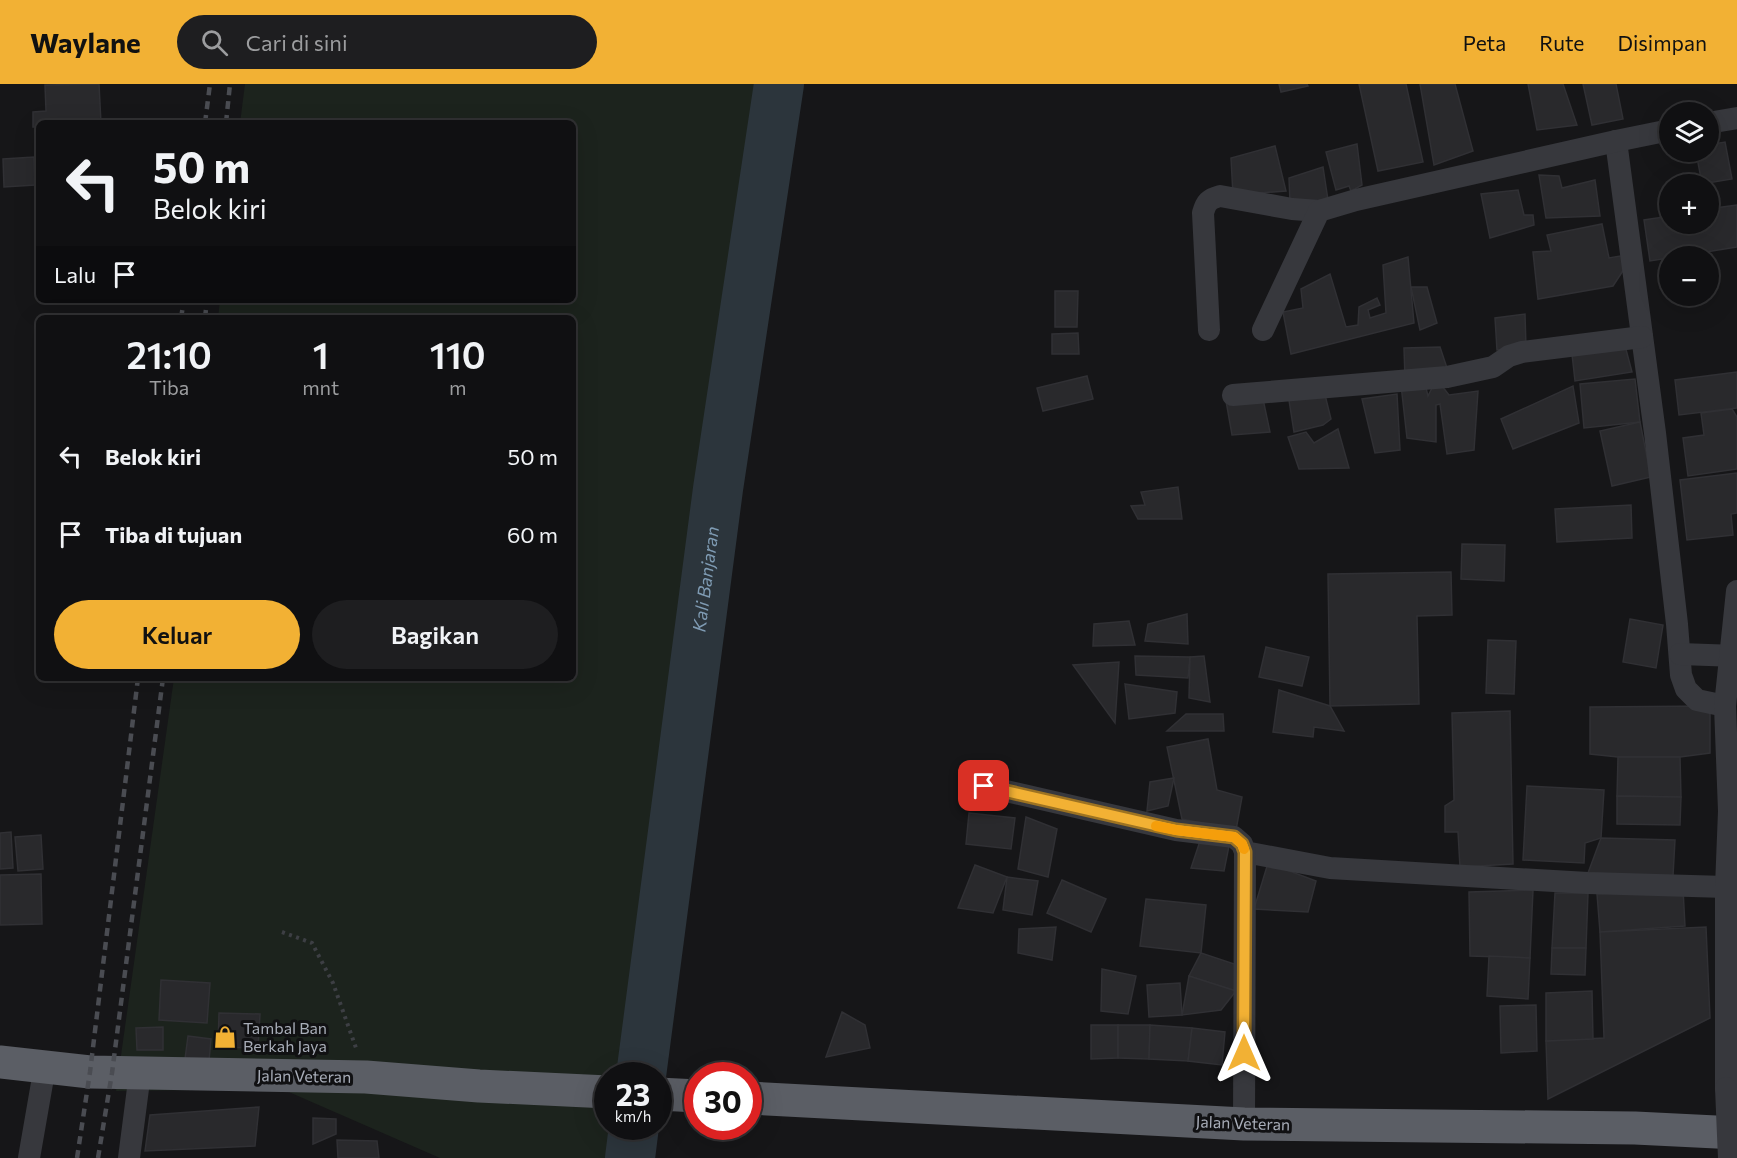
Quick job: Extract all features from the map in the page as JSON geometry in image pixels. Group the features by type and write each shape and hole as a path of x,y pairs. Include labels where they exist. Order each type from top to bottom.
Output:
{"highway":[{"name":"Jalan Veteran","path":"0,1062 90,1072 366,1077 479,1086 594,1091"},
{"name":"Jalan Veteran","path":"762,1099 1244,1124 1635,1128 1737,1134"}],"street":[{"path":"1719,121 1737,118"},
{"path":"1209,330 1203,213 1210,199 1220,196 1292,209 1319,211 1356,200 1659,132"},
{"path":"1616,141 1658,456 1681,675 1686,689 1697,700 1725,706"},
{"path":"1263,330 1319,211"},
{"path":"1233,395 1448,377 1493,367 1505,358 1522,352 1642,337"},
{"path":"1729,1158 1726,1089 1726,886 1729,811 1725,706 1734,657 1737,591"},
{"path":"1680,654 1734,657"},
{"path":"984,786 1176,830 1234,837 1242,844 1245,852 1244,1124"},
{"path":"1245,852 1330,868 1588,883 1726,886"},
{"path":"29,1158 45,1066"},
{"path":"129,1158 140,1073"}],"path":[{"path":"282,932 312,943 333,983 366,1077"}],"shaded area":[{"path":"245,84 779,84 718,489 643,1062 594,1062 594,1140 632,1140 630,1158 440,1158 282,1089 116,1091 174,681 576,681 576,315 218,315 220,303 576,303 576,120 240,120"}],"building":[{"path":"99,84 101,120 36,120 36,127 33,127 33,112 46,111 45,85"},
{"path":"1279,84 1307,84 1308,86 1281,92"},
{"path":"1359,84 1406,84 1423,162 1378,171"},
{"path":"1420,84 1455,84 1473,151 1434,165"},
{"path":"1528,84 1563,84 1577,125 1537,130"},
{"path":"1583,84 1616,84 1623,119 1592,125"},
{"path":"1725,142 1732,179 1719,181 1719,174 1700,174 1698,162 1719,162 1719,143"},
{"path":"1357,144 1362,185 1351,191 1349,186 1336,190 1326,152"},
{"path":"1275,146 1286,191 1233,195 1231,158"},
{"path":"34,157 35,185 4,187 3,159"},
{"path":"1323,167 1328,200 1290,202 1289,178"},
{"path":"1539,175 1559,176 1562,188 1595,180 1600,216 1546,218"},
{"path":"1518,190 1524,215 1533,215 1534,225 1490,238 1481,194"},
{"path":"1737,205 1737,247 1719,250 1719,246 1659,246 1659,260 1650,261 1644,220 1659,218 1659,234 1719,234 1719,207"},
{"path":"1602,224 1609,258 1626,255 1628,263 1613,286 1538,299 1533,252 1551,251 1547,235"},
{"path":"1408,257 1414,323 1291,354 1283,312 1303,308 1301,289 1330,274 1346,327 1358,325 1359,307 1377,298 1380,305 1368,310 1370,318 1386,313 1383,265"},
{"path":"1411,287 1427,287 1437,323 1420,330"},
{"path":"1055,291 1078,291 1077,327 1055,327"},
{"path":"1525,314 1526,347 1497,350 1495,318"},
{"path":"1078,333 1079,354 1052,354 1052,334"},
{"path":"1624,342 1632,372 1575,381 1572,354"},
{"path":"1440,347 1449,374 1405,378 1404,348"},
{"path":"1737,372 1737,408 1679,415 1675,380"},
{"path":"1087,376 1093,399 1043,411 1037,388"},
{"path":"1635,379 1640,422 1584,428 1580,384"},
{"path":"1425,384 1428,396 1432,388 1442,386 1449,395 1478,391 1474,450 1447,454 1440,404 1436,405 1436,442 1407,438 1401,385"},
{"path":"1573,386 1579,423 1513,449 1501,419"},
{"path":"1324,391 1331,419 1323,425 1294,432 1288,394"},
{"path":"1397,394 1400,450 1375,453 1362,399"},
{"path":"1263,399 1270,432 1232,435 1226,401"},
{"path":"1732,409 1737,417 1737,469 1688,476 1683,438 1704,435 1701,413"},
{"path":"1640,422 1651,477 1612,486 1600,431"},
{"path":"1338,429 1349,468 1299,469 1288,437 1306,432 1314,443"},
{"path":"1737,473 1737,513 1731,514 1733,535 1687,540 1680,480"},
{"path":"1178,487 1182,519 1138,519 1131,506 1145,505 1141,492"},
{"path":"1631,505 1632,538 1557,542 1555,509"},
{"path":"1462,544 1505,545 1504,581 1461,579"},
{"path":"1451,572 1452,615 1417,616 1419,704 1330,706 1328,574"},
{"path":"1187,614 1188,644 1145,641 1148,624"},
{"path":"1630,619 1663,625 1656,668 1623,662"},
{"path":"1129,621 1135,645 1093,646 1094,624"},
{"path":"1488,640 1516,641 1514,694 1486,693"},
{"path":"1266,647 1309,657 1302,686 1259,677"},
{"path":"1135,656 1190,657 1188,678 1136,675"},
{"path":"1204,656 1210,702 1189,698 1190,657"},
{"path":"1119,662 1115,723 1073,665"},
{"path":"1125,684 1177,692 1175,713 1129,719"},
{"path":"1279,690 1330,706 1344,731 1314,727 1313,737 1273,732"},
{"path":"1710,706 1710,753 1680,757 1618,757 1590,754 1590,707"},
{"path":"1510,711 1513,864 1460,867 1458,832 1445,832 1445,806 1454,800 1452,713"},
{"path":"1186,714 1223,714 1224,731 1167,731"},
{"path":"1208,739 1217,790 1242,797 1236,830 1182,819 1167,747"},
{"path":"1618,757 1680,757 1681,797 1617,796"},
{"path":"1174,778 1168,806 1147,811 1150,782"},
{"path":"1527,786 1604,790 1601,838 1585,843 1584,863 1523,860"},
{"path":"1617,796 1681,797 1680,825 1617,824"},
{"path":"969,813 1015,818 1011,849 966,844"},
{"path":"1026,817 1057,829 1048,877 1018,869"},
{"path":"11,832 13,868 0,869 0,833"},
{"path":"41,835 43,869 18,871 15,837"},
{"path":"1601,838 1675,840 1673,876 1588,873"},
{"path":"1200,841 1230,841 1224,871 1191,868"},
{"path":"1268,863 1316,881 1308,912 1254,909"},
{"path":"975,865 1007,877 993,913 958,908"},
{"path":"41,874 42,924 0,925 0,875"},
{"path":"1007,877 1038,881 1032,915 1003,910"},
{"path":"1062,880 1106,899 1091,932 1047,913"},
{"path":"1683,889 1685,926 1600,932 1597,894"},
{"path":"1533,890 1530,958 1470,956 1469,892"},
{"path":"1555,893 1588,893 1586,948 1552,948"},
{"path":"1146,899 1206,905 1201,953 1140,946"},
{"path":"1056,927 1052,960 1018,953 1019,929"},
{"path":"1706,927 1710,1018 1548,1099 1546,1041 1604,1038 1600,932"},
{"path":"1552,948 1586,948 1585,975 1551,974"},
{"path":"1201,953 1243,967 1236,991 1189,976"},
{"path":"1489,956 1530,958 1528,999 1487,996"},
{"path":"1102,969 1136,976 1128,1014 1101,1011"},
{"path":"1189,976 1236,991 1221,1010 1182,1015"},
{"path":"161,980 210,983 207,1023 159,1020"},
{"path":"1180,983 1182,1015 1149,1017 1147,985"},
{"path":"1592,991 1593,1039 1546,1041 1546,993"},
{"path":"1536,1005 1537,1051 1501,1053 1500,1006"},
{"path":"842,1012 865,1025 870,1048 826,1057"},
{"path":"219,1013 260,1014 258,1048 218,1047"},
{"path":"1091,1025 1118,1025 1118,1058 1091,1059"},
{"path":"1118,1025 1150,1025 1149,1059 1118,1058"},
{"path":"1150,1025 1192,1028 1188,1061 1149,1059"},
{"path":"163,1027 163,1050 137,1050 136,1028"},
{"path":"1192,1028 1225,1032 1222,1065 1188,1061"},
{"path":"188,1036 211,1039 209,1061 185,1059"},
{"path":"259,1107 255,1146 145,1151 150,1115"},
{"path":"313,1118 336,1119 336,1134 313,1144"},
{"path":"337,1140 377,1141 379,1158 338,1158"}],"waterway":[{"name":"Kali Banjaran","path":"643,1062 718,489 779,84"},
{"name":"Kali Banjaran","path":"630,1158 632,1140"}],"railway":[{"path":"205,120 210,84"},
{"path":"226,120 230,84"},
{"path":"182,315 184,303"},
{"path":"205,315 207,303"},
{"path":"77,1158 90,1072 138,681"},
{"path":"98,1158 112,1073 163,681"}],"slow traffic":[{"path":"1156,826 1234,837 1244,849"}],"place":[{"name":"Tambal Ban Berkah Jaya","path":"225,1037"}],"route":[{"path":"984,786 1176,830 1234,837 1242,844 1245,852 1244,1053"}]}
